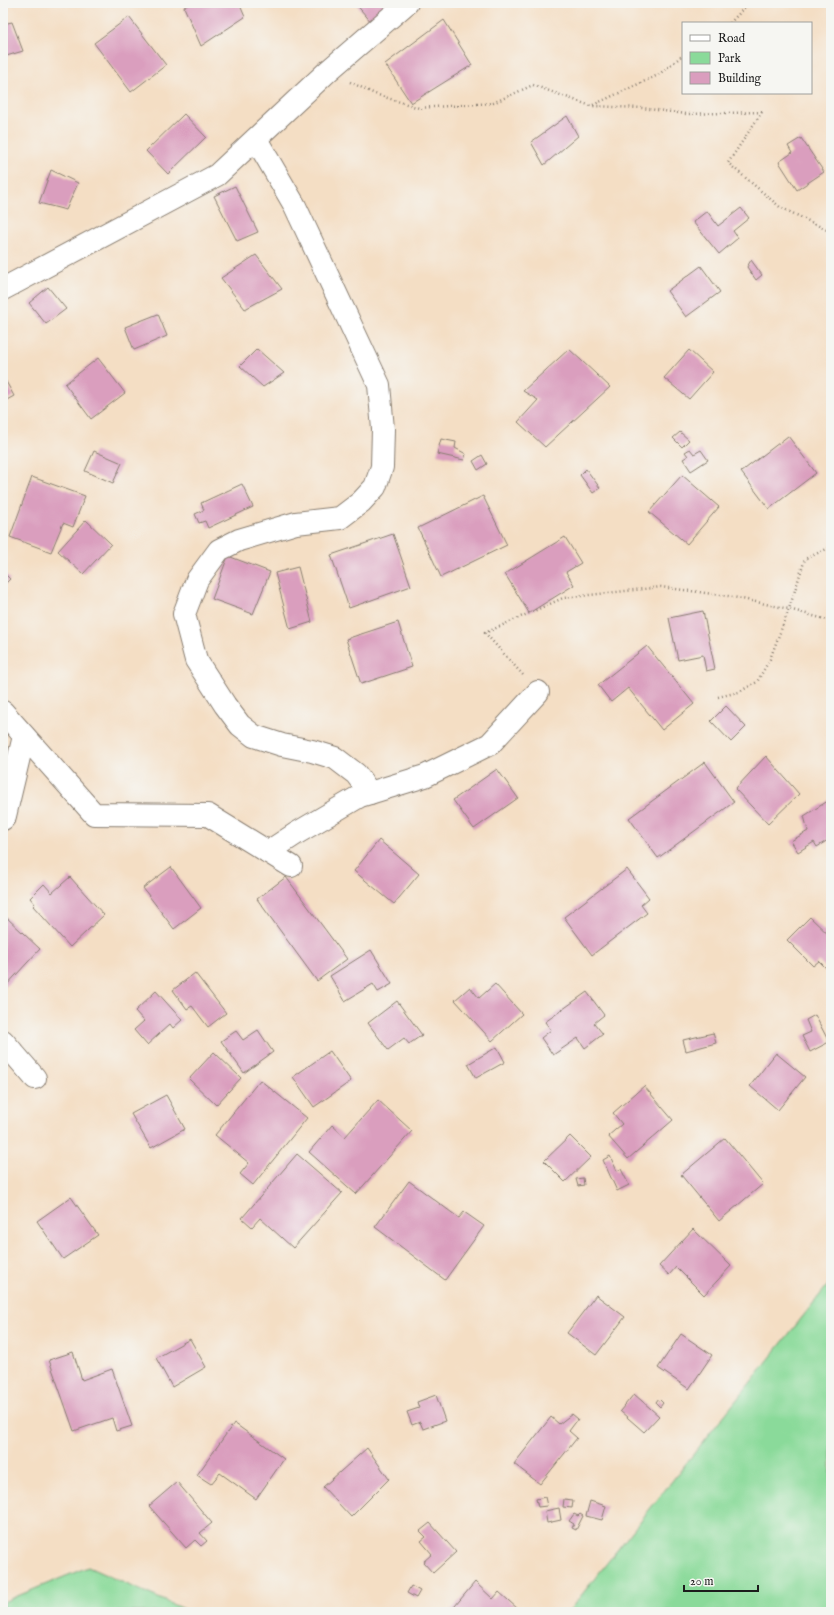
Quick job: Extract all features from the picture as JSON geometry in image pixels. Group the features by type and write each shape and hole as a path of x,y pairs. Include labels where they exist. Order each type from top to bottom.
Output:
{"street":[{"path":"3,289 217,175 327,72 407,3"},
{"path":"256,139 295,206 379,385 383,429 382,467 375,487 361,502 340,518 296,523 239,540 219,550 197,580 184,614 196,660 225,705 240,725 254,736 282,745 312,751 335,758 356,774 370,793"},
{"path":"268,852 354,799 425,776 490,744 538,692"},
{"path":"3,712 94,814 208,816 291,866"},
{"path":"3,819 5,816 24,736"},
{"path":"3,1041 35,1078"}],"path":[{"path":"731,22 749,3"},
{"path":"591,106 658,75 682,56"},
{"path":"327,72 375,94 420,108 493,103 533,85 591,106 642,108 686,114 763,112 728,163 780,206 831,232"},
{"path":"718,697 739,692 757,682 770,659 789,609 805,559 831,547"},
{"path":"538,692 486,633 563,598 662,587 728,596 789,609 831,621"}],"green space":[{"path":"831,1281 831,1612 568,1612"},
{"path":"88,1567 190,1612 3,1612 3,1602"}],"building":[{"path":"191,3 239,3 245,17 201,46 184,7"},
{"path":"355,3 394,3 372,23"},
{"path":"129,17 166,65 131,92 94,43"},
{"path":"444,20 472,65 411,103 385,64"},
{"path":"12,22 23,51 3,57 3,24"},
{"path":"184,114 206,137 168,174 146,151"},
{"path":"567,116 578,136 544,165 531,142"},
{"path":"801,138 824,172 797,190 779,162 792,153 788,146"},
{"path":"51,170 78,183 66,210 39,203"},
{"path":"235,186 258,232 237,241 214,196"},
{"path":"741,208 749,218 733,231 738,238 719,254 693,222 707,211 718,226"},
{"path":"256,255 282,289 245,309 221,278"},
{"path":"751,260 762,275 756,280 747,267"},
{"path":"701,266 720,292 686,317 667,291"},
{"path":"48,287 66,309 46,324 29,303"},
{"path":"158,314 167,336 134,350 125,327"},
{"path":"257,349 284,373 263,387 240,366"},
{"path":"569,349 610,387 545,447 518,422 538,400 523,391"},
{"path":"689,350 713,372 689,399 664,378"},
{"path":"98,358 125,393 91,419 65,384"},
{"path":"3,376 14,396 3,402"},
{"path":"680,432 689,440 682,447 673,438"},
{"path":"788,436 816,473 769,509 741,472"},
{"path":"441,439 456,442 455,448 466,454 464,460 437,454"},
{"path":"690,449 694,454 701,450 708,460 691,471 683,459 688,456 685,452"},
{"path":"94,451 122,463 113,483 85,471"},
{"path":"482,455 487,464 478,470 473,461"},
{"path":"586,469 600,488 593,493 580,475"},
{"path":"682,475 719,507 687,544 649,512"},
{"path":"32,477 85,496 73,527 63,523 51,552 10,537"},
{"path":"242,484 253,507 208,528 205,521 199,523 195,514 204,510 201,503"},
{"path":"483,496 507,545 441,577 418,528"},
{"path":"86,520 111,544 83,574 58,551"},
{"path":"393,534 411,586 349,608 331,555"},
{"path":"565,537 581,563 566,572 574,585 529,613 505,574"},
{"path":"228,556 270,572 253,614 212,599"},
{"path":"298,567 312,622 290,629 275,573"},
{"path":"3,572 10,579 3,586"},
{"path":"703,611 715,669 706,671 703,655 678,660 669,618"},
{"path":"398,622 412,667 361,684 346,639"},
{"path":"647,646 694,704 662,730 628,688 611,702 598,685"},
{"path":"726,706 746,727 731,742 711,721"},
{"path":"766,756 799,794 768,824 735,789"},
{"path":"705,762 734,802 658,858 629,818"},
{"path":"497,769 518,798 474,829 453,800"},
{"path":"831,799 831,838 817,847 814,842 798,852 791,841 808,831 804,816"},
{"path":"379,840 419,874 394,904 354,871"},
{"path":"171,867 201,908 174,929 143,888"},
{"path":"627,869 649,898 641,905 647,913 592,955 564,917"},
{"path":"70,877 104,915 70,947 33,906 35,904 30,898 44,884 52,893"},
{"path":"286,877 347,959 317,981 257,899"},
{"path":"6,917 40,949 3,989 3,921"},
{"path":"810,917 831,937 831,964 827,969 819,961 813,966 787,940"},
{"path":"371,950 392,984 378,992 373,984 345,1001 330,976"},
{"path":"195,973 226,1013 208,1027 192,1006 187,1009 173,990"},
{"path":"495,984 522,1014 492,1041 455,1000 470,987 479,998"},
{"path":"156,991 182,1020 173,1028 170,1024 147,1045 134,1030 144,1021 135,1011"},
{"path":"587,992 604,1015 594,1023 603,1034 585,1048 578,1038 553,1055 541,1038 551,1030 545,1022"},
{"path":"397,1001 422,1035 409,1044 404,1038 388,1050 368,1023"},
{"path":"815,1015 829,1042 810,1052 802,1036 811,1032 806,1020"},
{"path":"258,1030 273,1052 244,1073 221,1041 236,1031 243,1040"},
{"path":"713,1033 716,1043 686,1051 683,1040"},
{"path":"497,1047 505,1062 476,1078 468,1064"},
{"path":"330,1051 351,1081 314,1107 293,1077"},
{"path":"214,1052 241,1078 216,1105 189,1079"},
{"path":"776,1053 805,1077 778,1110 750,1086"},
{"path":"260,1080 307,1118 253,1185 240,1174 249,1163 215,1135"},
{"path":"644,1086 673,1120 628,1159 608,1136 622,1124 613,1113"},
{"path":"166,1095 185,1129 151,1148 131,1114"},
{"path":"378,1100 412,1131 356,1194 309,1152 332,1125 345,1137"},
{"path":"570,1136 591,1157 565,1182 544,1161"},
{"path":"725,1138 763,1184 719,1221 681,1175"},
{"path":"297,1154 342,1193 293,1248 260,1218 252,1227 242,1218"},
{"path":"610,1156 617,1171 621,1169 629,1185 617,1191 603,1160"},
{"path":"583,1178 584,1185 578,1186 576,1179"},
{"path":"409,1181 459,1218 464,1212 484,1226 445,1280 375,1227"},
{"path":"71,1197 98,1235 63,1259 37,1221"},
{"path":"693,1229 731,1266 704,1295 676,1267 669,1275 659,1266"},
{"path":"596,1295 625,1317 596,1355 567,1333"},
{"path":"681,1334 712,1355 689,1389 658,1368"},
{"path":"190,1339 206,1367 172,1387 156,1358"},
{"path":"73,1352 82,1380 112,1369 132,1426 116,1431 112,1418 74,1431 49,1360"},
{"path":"634,1394 659,1416 644,1432 620,1411"},
{"path":"436,1395 445,1421 423,1429 420,1422 412,1425 407,1412 419,1408 417,1402"},
{"path":"659,1399 663,1403 660,1407 656,1403"},
{"path":"572,1414 578,1419 569,1431 577,1438 540,1484 514,1464 551,1417 559,1424"},
{"path":"234,1423 284,1459 256,1499 220,1473 211,1484 197,1475"},
{"path":"367,1448 389,1479 351,1517 323,1487"},
{"path":"177,1482 212,1523 200,1533 207,1541 201,1546 195,1540 186,1548 149,1506"},
{"path":"545,1497 547,1506 538,1507 536,1499"},
{"path":"564,1499 573,1500 572,1508 563,1507"},
{"path":"590,1501 606,1506 602,1520 586,1516"},
{"path":"559,1508 561,1520 547,1523 545,1511"},
{"path":"574,1514 578,1516 580,1514 583,1516 576,1530 572,1528 574,1524 569,1521"},
{"path":"430,1523 456,1552 433,1573 423,1562 432,1554 421,1541 426,1537 420,1531"},
{"path":"475,1582 493,1599 499,1592 518,1609 515,1612 450,1612"},
{"path":"411,1586 420,1591 416,1598 407,1593"}]}
